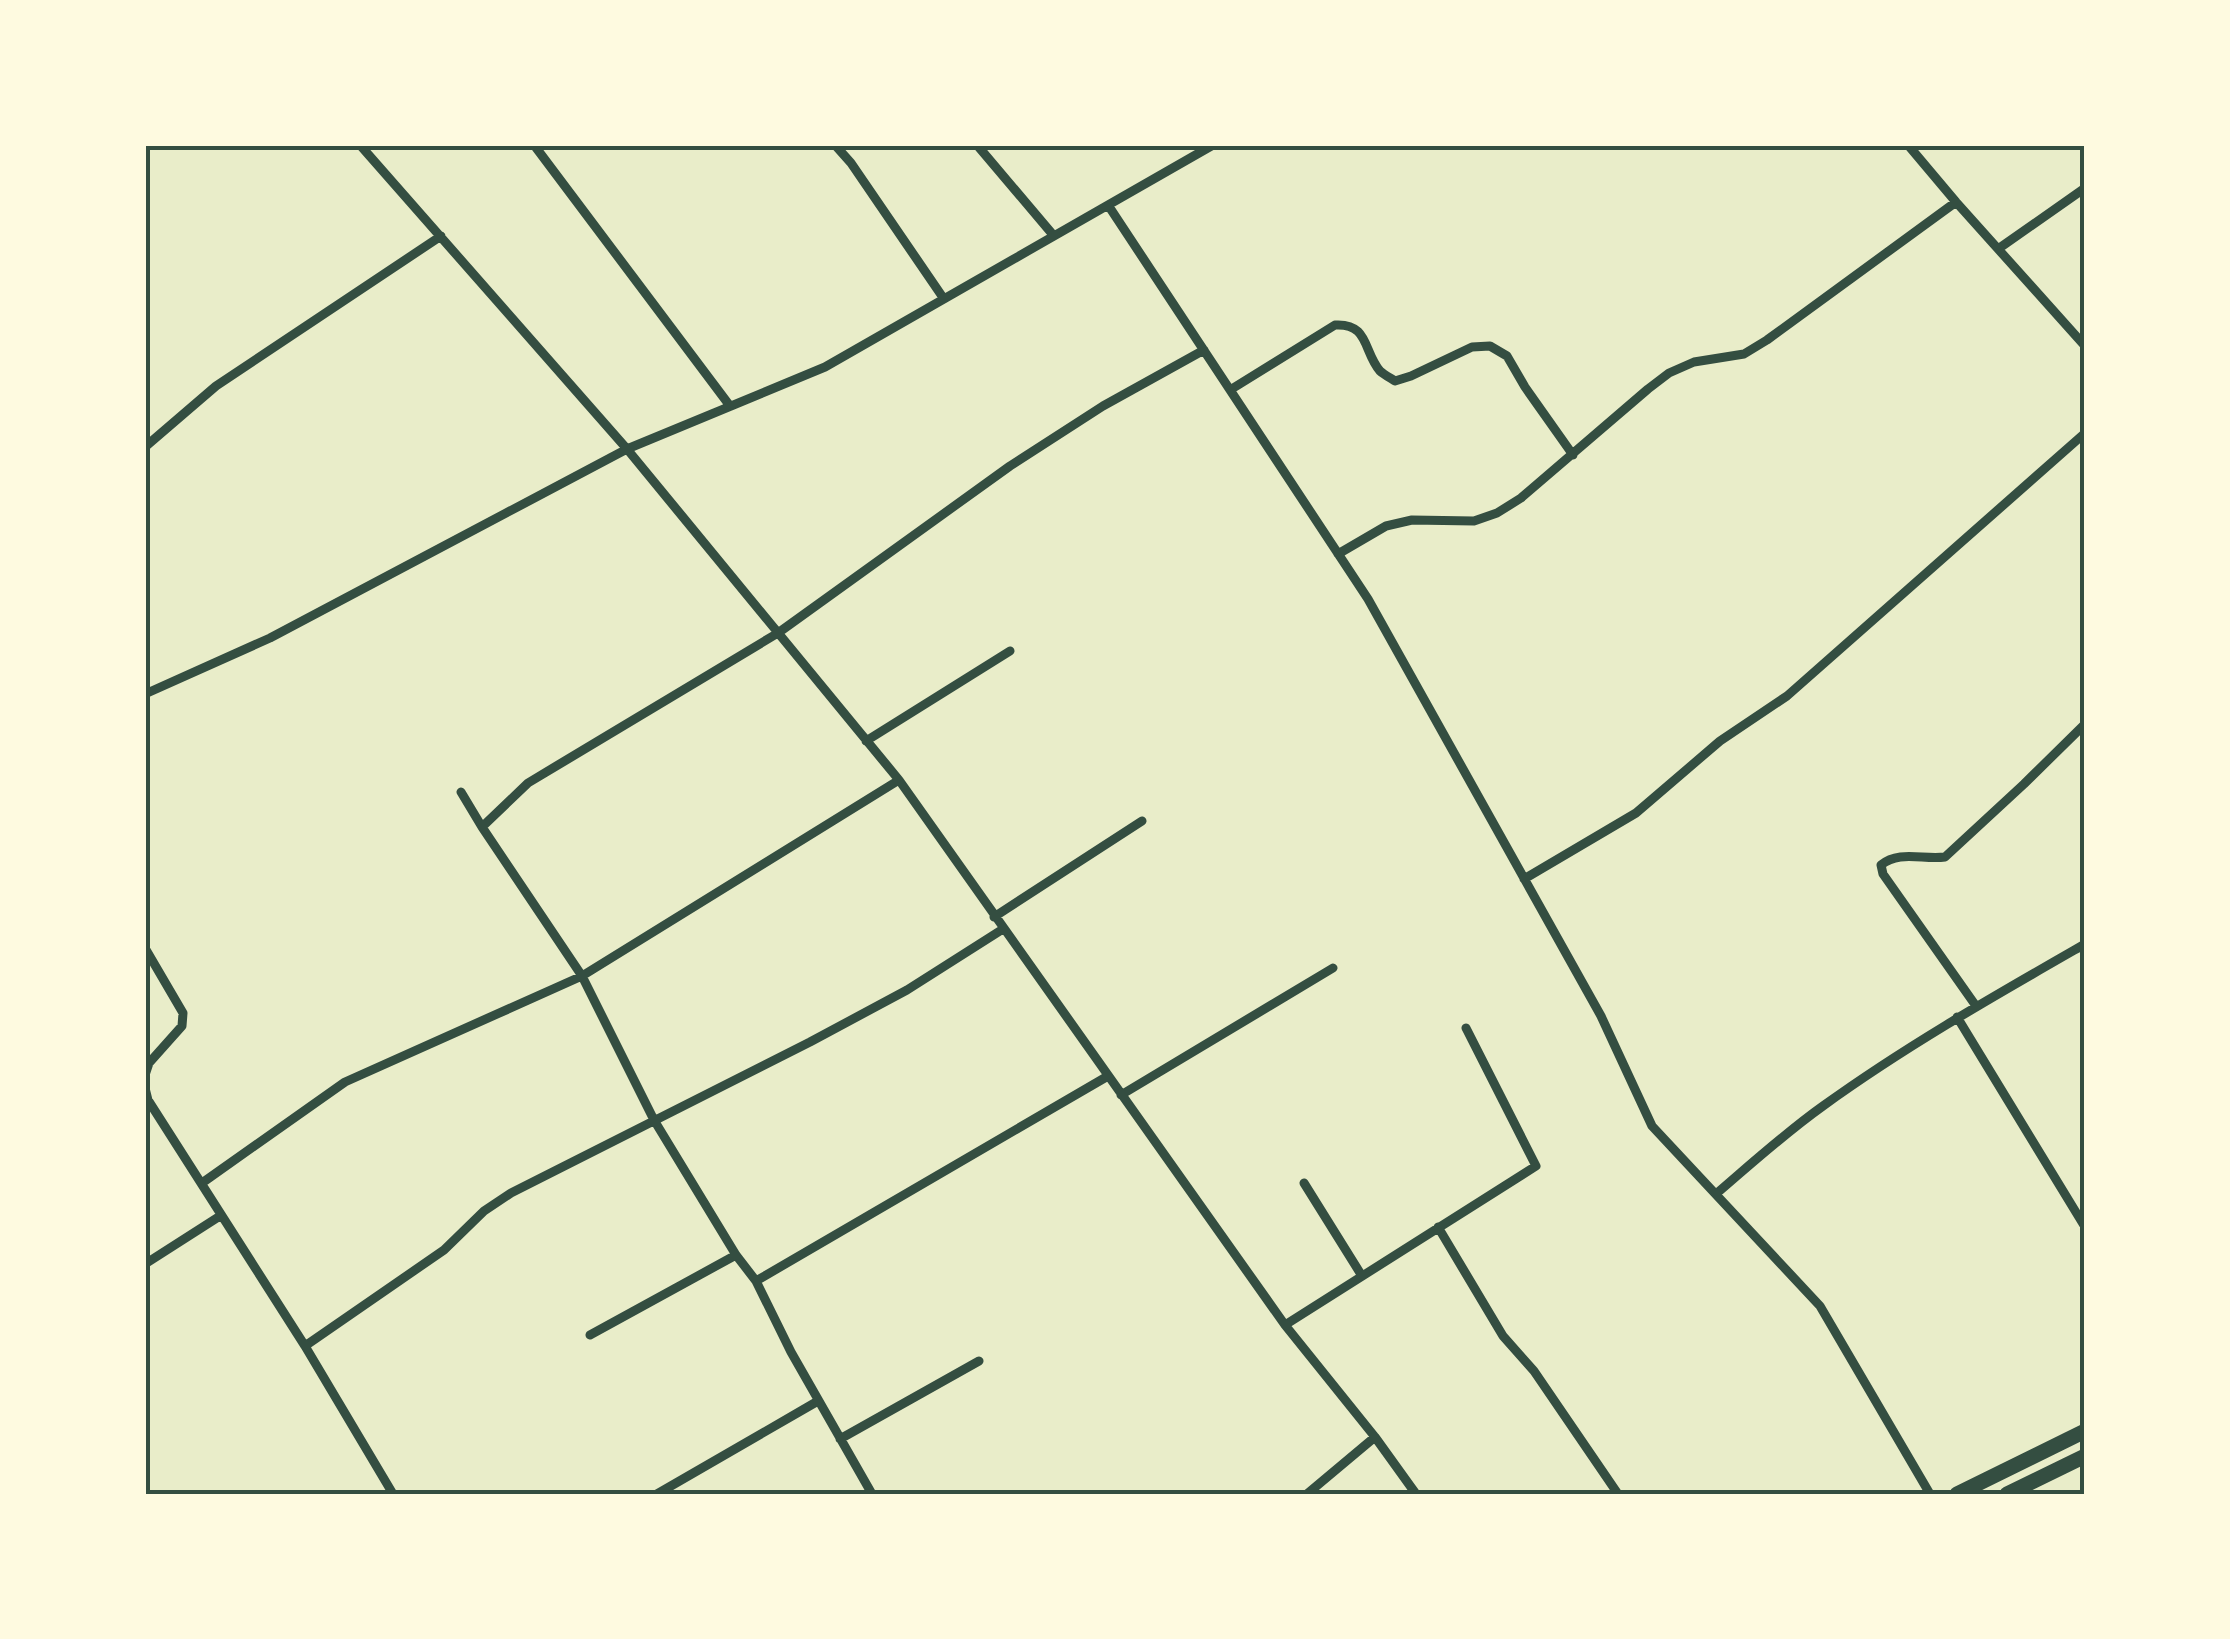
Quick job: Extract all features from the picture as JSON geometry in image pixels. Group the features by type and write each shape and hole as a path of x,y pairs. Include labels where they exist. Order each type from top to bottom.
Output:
{"highway":[{"path":"1957,1494 2085,1431"},
{"path":"2007,1494 2085,1456"}],"street":[{"path":"360,145 627,449 899,780 1285,1325 1376,1437 1416,1494"},
{"path":"534,145 730,406"},
{"path":"835,145 944,299"},
{"path":"977,145 1054,236"},
{"path":"145,694 270,638 627,449 825,367 1213,145"},
{"path":"1908,145 2085,346"},
{"path":"1998,249 2085,188"},
{"path":"1338,554 1386,526 1412,520 1474,521 1498,513 1522,498 1669,373 1694,362 1744,354 1956,202"},
{"path":"1108,205 1368,599 1601,1016 1652,1126 1820,1306 1930,1494"},
{"path":"145,447 216,386 440,236"},
{"path":"1230,390 1334,325 1348,324 1360,334 1381,372 1395,381 1472,346 1490,346 1506,356 1573,455"},
{"path":"482,827 528,783 777,632 1010,466 1103,406 1204,350"},
{"path":"1524,879 1636,813 1720,741 1787,696 2085,434"},
{"path":"866,741 1010,651"},
{"path":"1976,1006 1883,874 1881,865 1902,856 1945,857 2085,724"},
{"path":"202,1184 345,1082 582,976 899,780"},
{"path":"461,792 582,976 654,1120 756,1281 791,1352 872,1494"},
{"path":"994,916 1142,822"},
{"path":"305,1346 444,1250 497,1201 810,1042 907,990 1003,930"},
{"path":"1716,1194 1808,1116 1957,1017 2085,944"},
{"path":"145,948 183,1013 182,1026 149,1063 145,1074"},
{"path":"1121,1095 1333,968"},
{"path":"1957,1017 2085,1227"},
{"path":"1285,1325 1536,1166 1466,1028"},
{"path":"756,1281 1108,1076"},
{"path":"145,1088 148,1100 305,1346 393,1494"},
{"path":"1304,1183 1362,1276"},
{"path":"145,1264 220,1216"},
{"path":"1438,1227 1503,1336 1534,1371 1618,1494"},
{"path":"590,1335 736,1255"},
{"path":"840,1439 979,1361"},
{"path":"657,1494 818,1401"},
{"path":"1308,1494 1376,1437"}]}
